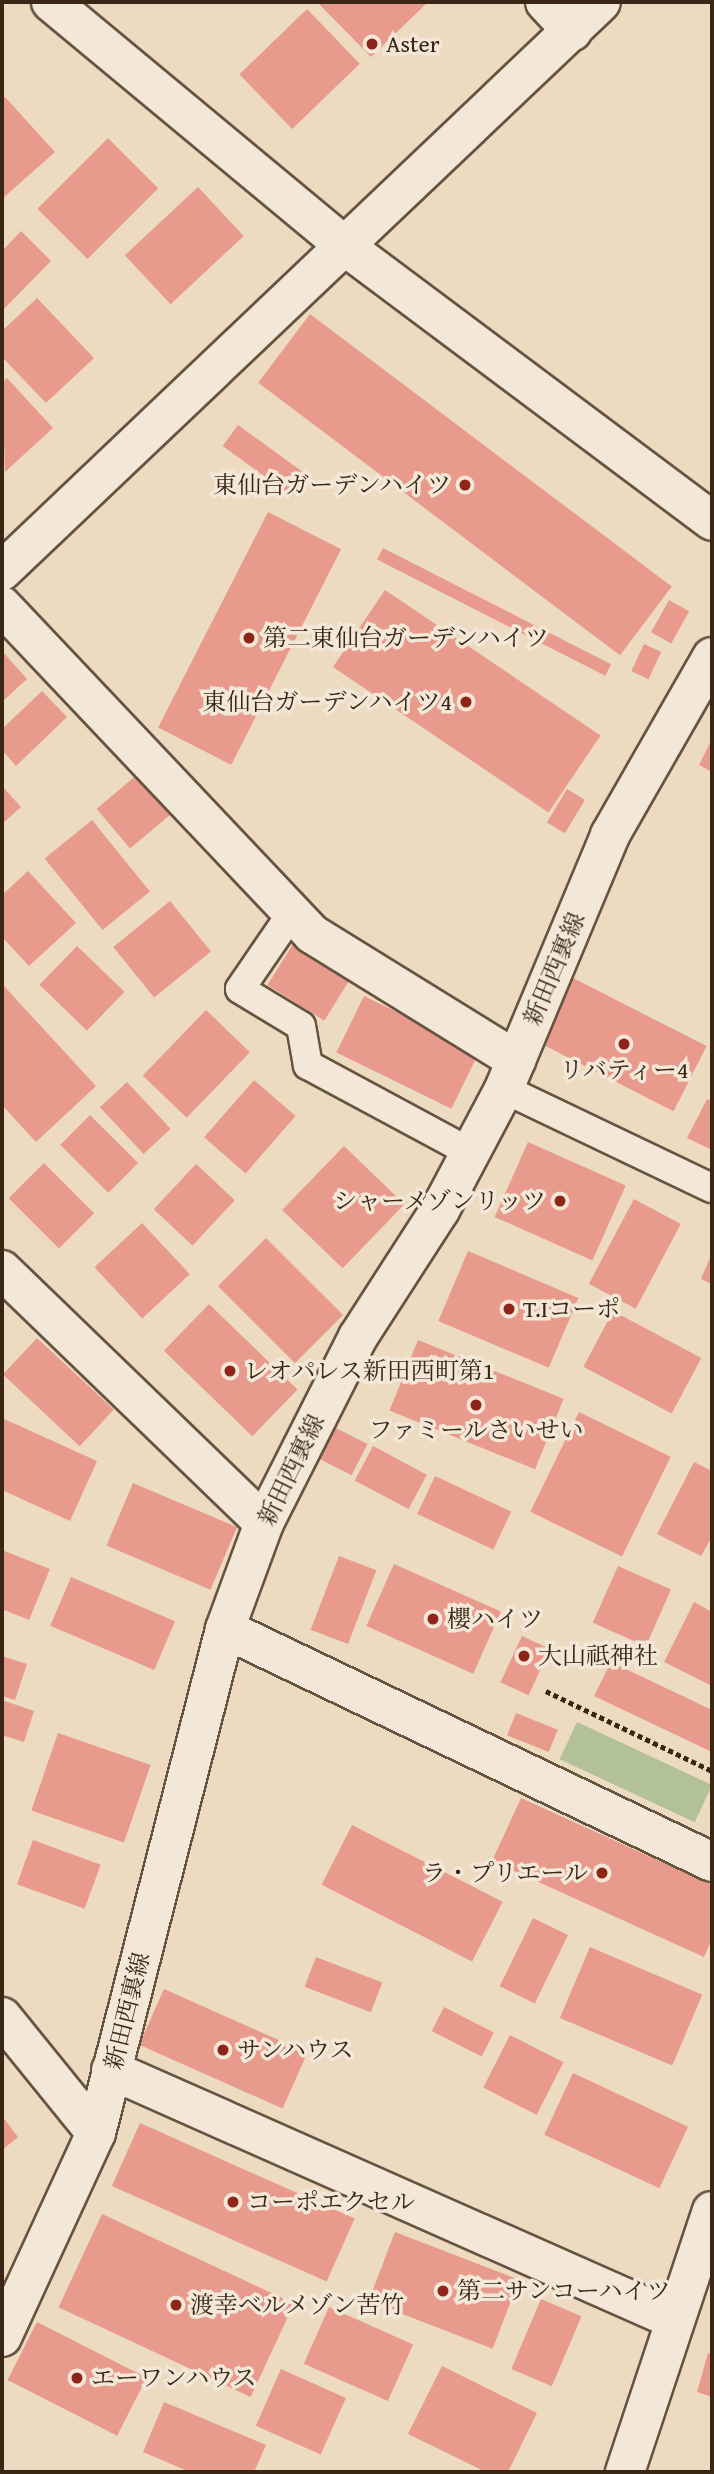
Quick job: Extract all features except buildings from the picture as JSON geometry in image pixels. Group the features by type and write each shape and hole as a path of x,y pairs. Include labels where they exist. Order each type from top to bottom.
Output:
{"street":[{"path":"51,2 342,244 712,521"},
{"path":"545,2 572,31"},
{"path":"2,571 342,244 601,2"},
{"path":"2,606 312,934 510,1075"},
{"name":"新田西裏線","path":"2,2337 96,2133 225,1629 264,1522 358,1338 440,1210 466,1150 510,1075 610,835 712,657"},
{"path":"2,1270 264,1522"},
{"path":"225,1629 712,1862"},
{"path":"2,2017 96,2133"},
{"path":"111,2070 673,2319"},
{"path":"625,2472 673,2319 712,2211"}],"lane":[{"path":"292,914 240,989 300,1026 308,1065 466,1150"},
{"path":"510,1075 712,1188"}],"path":[{"path":"547,1691 712,1771"}],"green space":[{"path":"577,1722 712,1785 695,1822 560,1759"}],"place":[{"name":"Aster","path":"372,44"},
{"name":"東仙台ガーデンハイツ","path":"465,485"},
{"name":"第二東仙台ガーデンハイツ","path":"249,638"},
{"name":"東仙台ガーデンハイツ4","path":"466,702"},
{"name":"リバティー4","path":"624,1044"},
{"name":"シャーメゾンリッツ","path":"560,1201"},
{"name":"T.Iコーポ","path":"509,1309"},
{"name":"レオパレス新田西町第1","path":"230,1371"},
{"name":"ファミールさいせい","path":"476,1405"},
{"name":"櫻ハイツ","path":"433,1619"},
{"name":"大山祗神社","path":"524,1656"},
{"name":"ラ・プリエール","path":"602,1873"},
{"name":"サンハウス","path":"223,2050"},
{"name":"コーポエクセル","path":"233,2202"},
{"name":"第二サンコーハイツ","path":"443,2291"},
{"name":"渡幸ベルメゾン苦竹","path":"176,2305"},
{"name":"エーワンハウス","path":"77,2378"}]}
